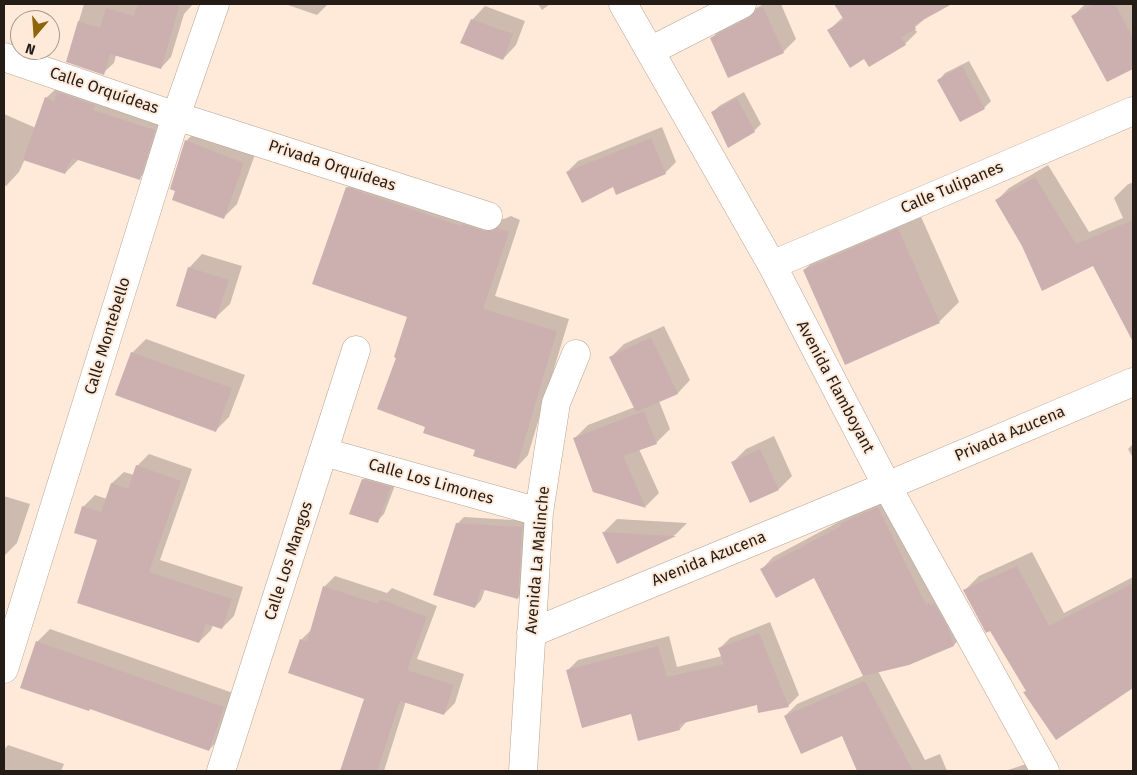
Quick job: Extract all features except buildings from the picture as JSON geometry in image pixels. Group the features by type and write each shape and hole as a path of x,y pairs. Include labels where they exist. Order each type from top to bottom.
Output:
{"street":[{"name":"Calle Montebello","path":"4,669 176,116 215,4"},
{"name":"Avenida Flamboyant","path":"622,4 772,265 887,486 1045,771"},
{"path":"650,51 742,4"},
{"name":"Calle Orquídeas","path":"4,57 176,116"},
{"name":"Calle Tulipanes","path":"772,265 1133,111"},
{"name":"Privada Orquídeas","path":"176,116 488,216"},
{"name":"Calle Los Mangos","path":"222,771 356,350"},
{"name":"Avenida La Malinche","path":"523,771 539,512 556,403 576,354"},
{"name":"Privada Azucena","path":"887,486 1133,382"},
{"name":"Calle Los Limones","path":"324,452 539,512"},
{"name":"Avenida Azucena","path":"532,633 887,486"}]}
